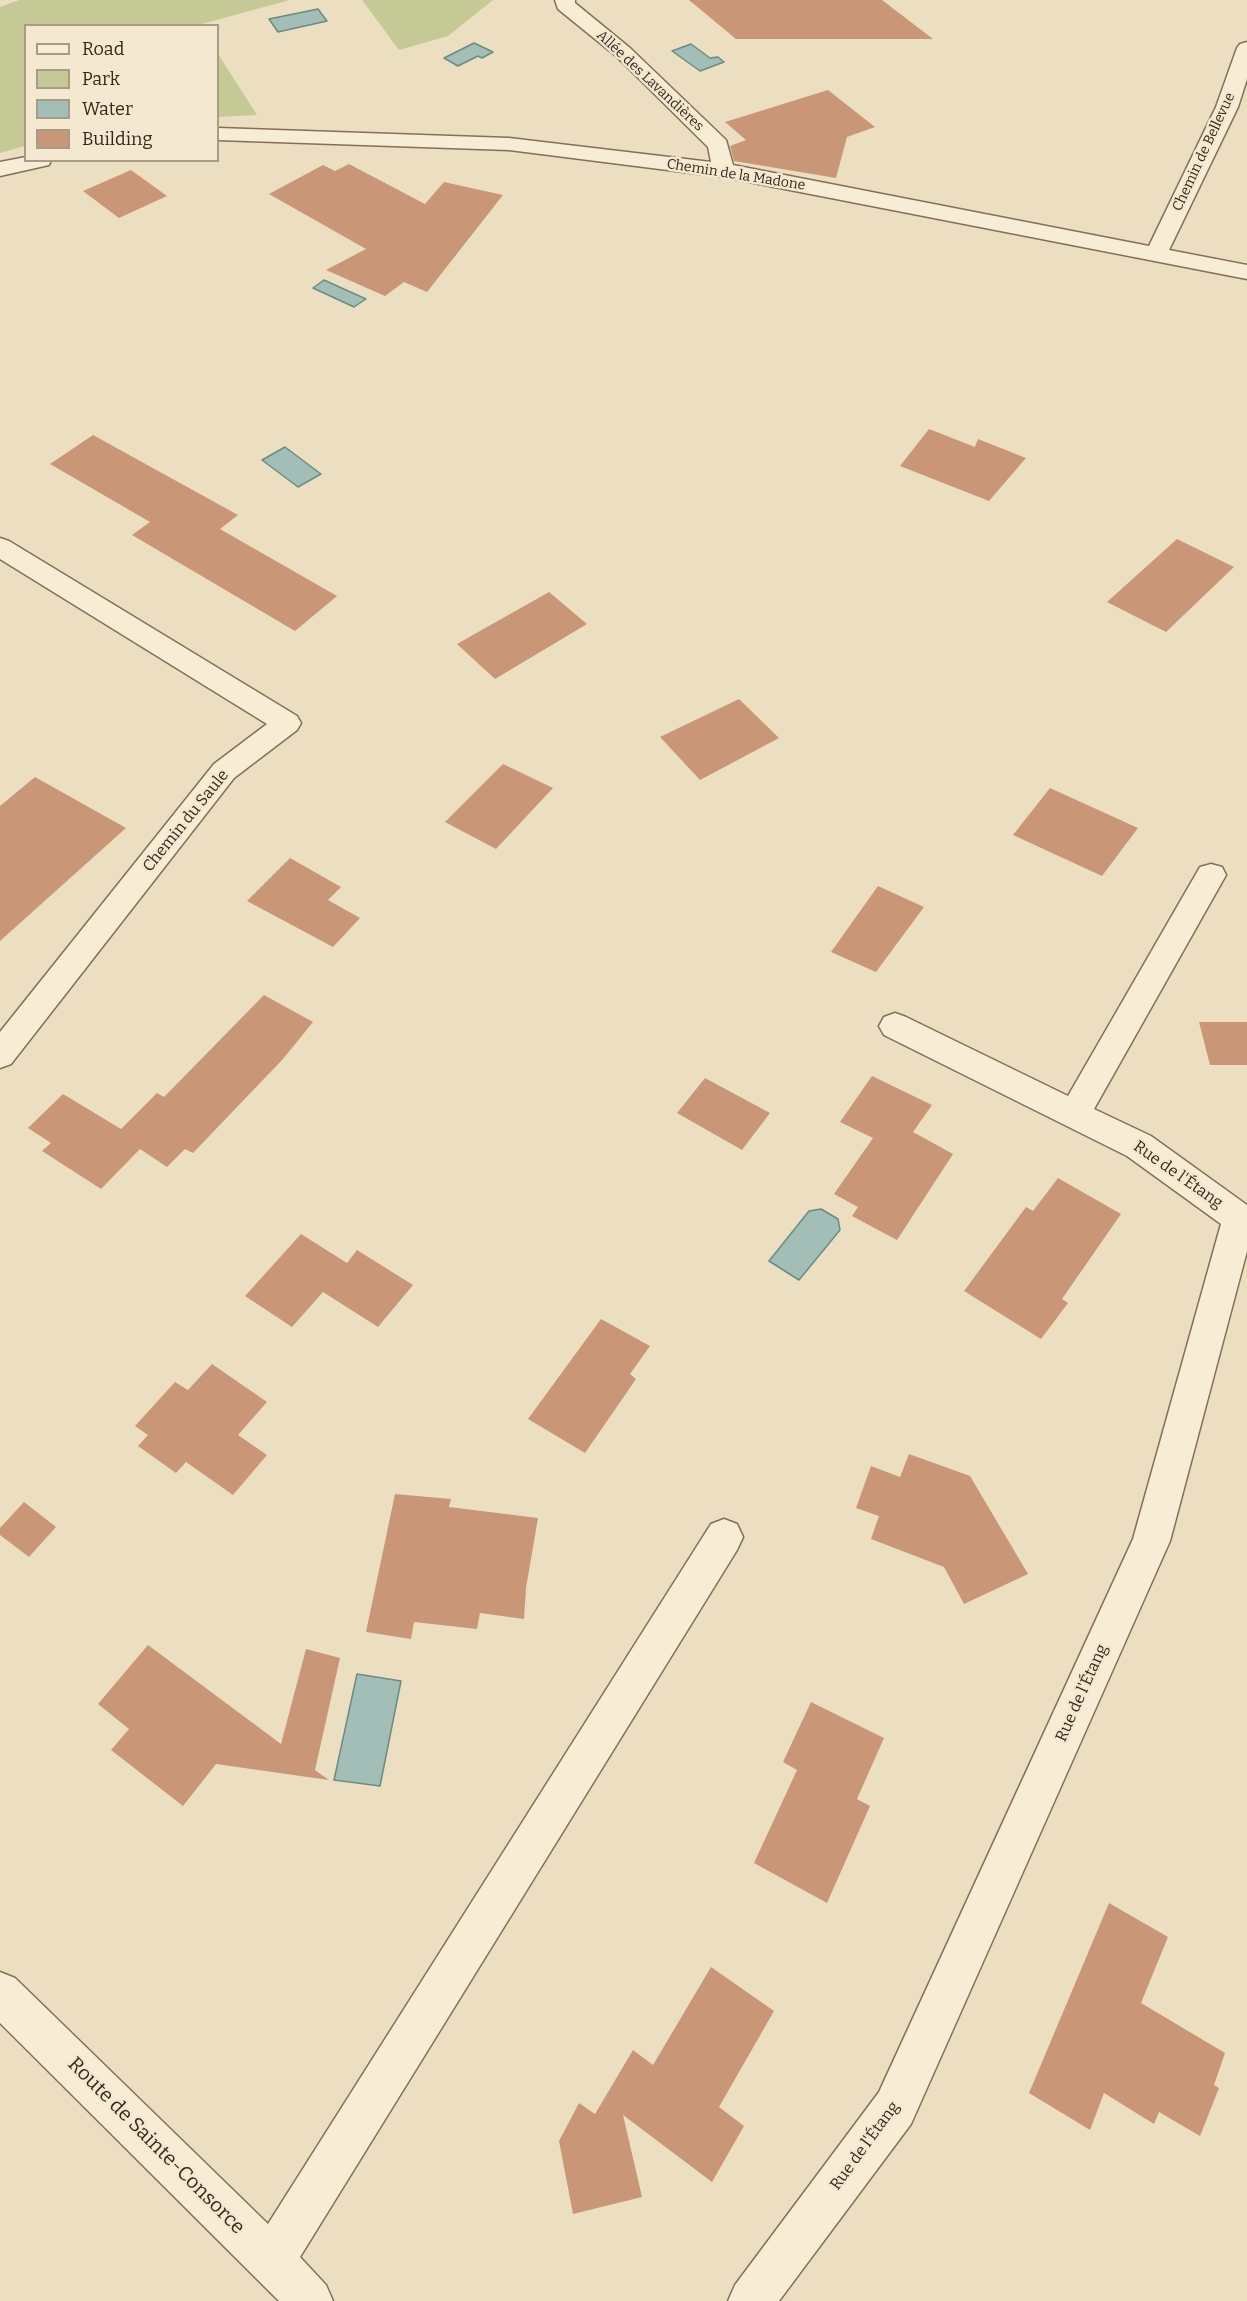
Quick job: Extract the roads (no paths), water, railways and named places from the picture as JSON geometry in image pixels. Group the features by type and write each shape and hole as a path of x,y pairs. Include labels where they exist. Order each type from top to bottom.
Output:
{"street":[{"name":"Allée des Lavandières","path":"565,0 565,5 623,52 718,145 723,170"},
{"name":"Chemin de Bellevue","path":"1156,254 1227,107 1247,48"},
{"name":"Chemin de la Madone","path":"219,134 509,144 723,170 1247,273"},
{"path":"4,170 34,162"},
{"name":"Chemin du Saule","path":"0,547 287,723 224,771 0,1055"},
{"path":"1074,1114 1211,875"},
{"name":"Rue de l'Étang","path":"751,2301 895,2108 1151,1541 1239,1218 1139,1146 895,1026"},
{"path":"272,2260 724,1537"},
{"name":"Route de Sainte-Consorce","path":"0,1993 272,2260 310,2301"}],"water":[{"path":"318,9 327,21 278,32 269,19"},
{"path":"474,43 493,52 482,58 478,56 458,66 444,58"},
{"path":"691,44 710,58 718,57 724,62 700,71 672,51"},
{"path":"324,280 366,299 354,307 313,288"},
{"path":"285,447 321,474 298,487 262,460"},
{"path":"821,1209 838,1219 840,1230 799,1280 769,1261 809,1211"},
{"path":"357,1674 401,1681 380,1786 334,1780"}]}
